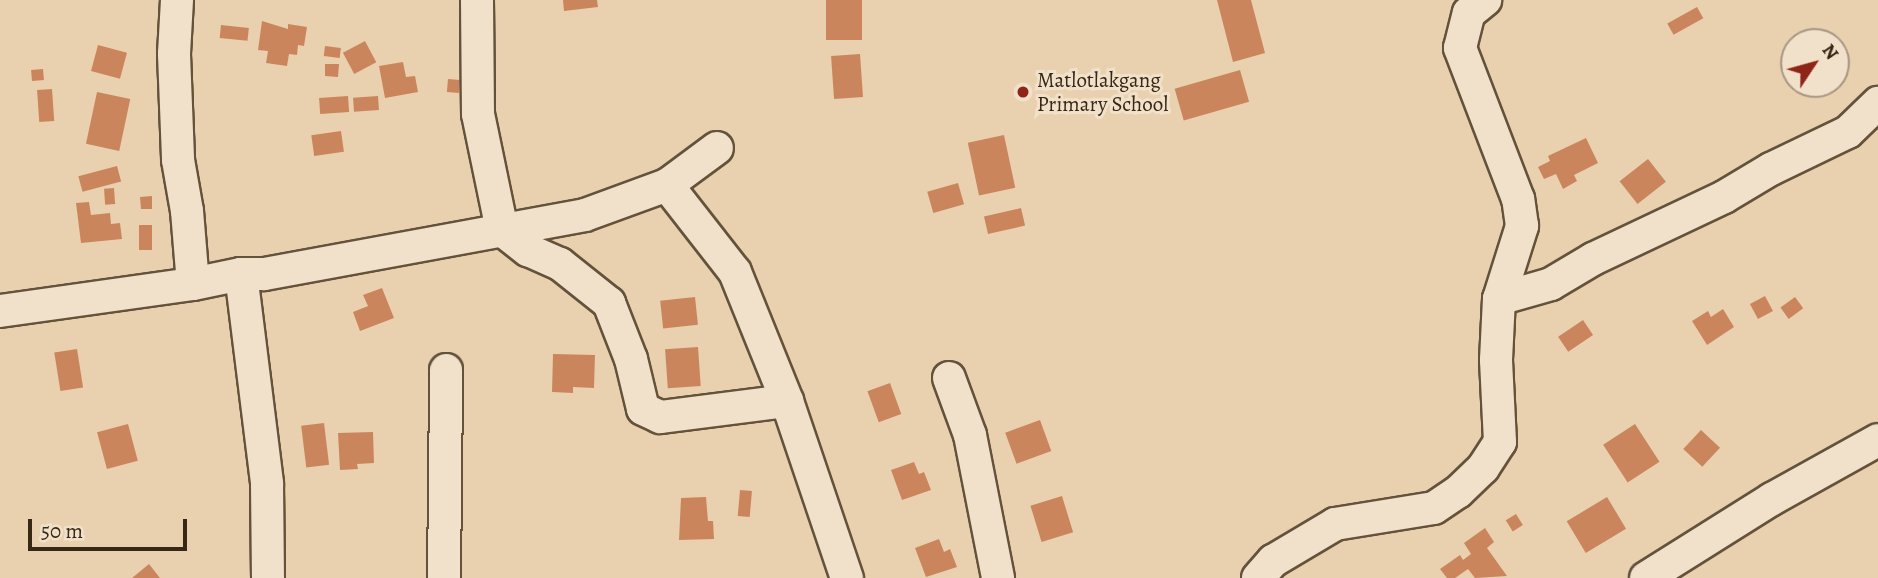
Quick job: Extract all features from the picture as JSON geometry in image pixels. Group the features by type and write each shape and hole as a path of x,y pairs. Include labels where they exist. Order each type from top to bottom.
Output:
{"street":[{"path":"177,0 174,54 178,160 187,211 193,284"},
{"path":"477,0 478,114 502,230 528,250 560,264 609,303 631,359 643,409 660,417 787,401"},
{"path":"1258,578 1273,561 1335,524 1433,508 1458,492 1483,468 1500,442 1496,360 1499,299 1522,226 1518,200 1460,48 1475,4"},
{"path":"1499,299 1551,284 1593,259 1724,197 1771,169 1848,132 1878,103"},
{"path":"0,311 193,284 241,274 264,274 585,215 667,185 717,148"},
{"path":"667,185 735,272 787,401 847,578"},
{"path":"241,274 267,484 268,578"},
{"path":"444,578 446,370"},
{"path":"949,378 970,435 998,578"},
{"path":"1646,578 1772,499 1878,440"}],"building":[{"path":"563,0 597,0 598,7 564,11"},
{"path":"826,0 862,0 862,40 826,40"},
{"path":"1217,0 1251,0 1265,53 1233,62"},
{"path":"1697,7 1703,18 1674,35 1667,23"},
{"path":"262,21 288,29 288,24 307,27 304,46 298,45 297,55 289,54 287,66 266,63 268,51 258,50"},
{"path":"221,25 249,28 247,41 220,38"},
{"path":"365,41 376,62 354,74 343,53"},
{"path":"98,45 127,53 120,79 91,71"},
{"path":"325,46 341,48 340,58 324,56"},
{"path":"860,54 863,97 834,99 831,56"},
{"path":"403,62 406,77 415,76 418,92 385,98 379,66"},
{"path":"325,64 339,64 338,77 325,76"},
{"path":"43,69 44,80 32,81 31,70"},
{"path":"1240,70 1249,102 1184,120 1175,89"},
{"path":"448,79 460,80 459,93 447,92"},
{"path":"52,89 54,121 39,122 37,90"},
{"path":"97,92 130,99 119,151 86,144"},
{"path":"348,96 349,112 320,114 319,98"},
{"path":"378,96 379,110 354,112 353,98"},
{"path":"341,131 344,152 314,156 311,135"},
{"path":"1004,135 1015,188 979,196 968,143"},
{"path":"1586,138 1598,163 1574,175 1577,181 1563,189 1556,174 1544,179 1538,167 1550,161 1548,156"},
{"path":"1648,159 1666,182 1637,204 1620,181"},
{"path":"117,166 121,181 83,192 78,176"},
{"path":"958,183 964,204 933,213 927,192"},
{"path":"114,188 115,204 105,205 104,189"},
{"path":"152,196 152,209 141,209 140,197"},
{"path":"89,202 91,215 110,213 111,224 120,223 122,239 81,243 76,203"},
{"path":"1021,208 1025,226 988,234 984,217"},
{"path":"139,225 152,225 152,250 139,250"},
{"path":"382,288 394,318 360,331 353,312 368,306 363,295"},
{"path":"1765,296 1773,311 1758,319 1750,304"},
{"path":"695,297 698,325 663,329 660,301"},
{"path":"1795,297 1803,308 1789,319 1780,308"},
{"path":"1723,309 1734,327 1707,345 1692,321 1708,311 1711,317"},
{"path":"1583,320 1593,335 1568,352 1558,337"},
{"path":"698,347 701,386 668,388 665,349"},
{"path":"77,349 83,388 60,391 54,353"},
{"path":"553,354 595,355 594,388 573,387 573,393 552,392"},
{"path":"890,383 901,414 879,422 867,391"},
{"path":"1040,420 1051,451 1017,464 1005,433"},
{"path":"324,423 329,465 306,467 301,426"},
{"path":"128,424 138,461 107,469 97,432"},
{"path":"1635,424 1660,462 1628,482 1603,445"},
{"path":"1701,430 1720,448 1702,467 1683,449"},
{"path":"373,432 374,463 357,464 358,469 340,470 338,433"},
{"path":"914,462 919,474 924,472 931,490 902,500 891,470"},
{"path":"740,490 752,491 750,517 738,516"},
{"path":"1062,496 1073,532 1042,542 1030,506"},
{"path":"706,497 708,521 713,521 714,539 679,540 681,498"},
{"path":"1607,497 1626,529 1586,553 1567,521"},
{"path":"1516,514 1523,525 1513,531 1506,520"},
{"path":"1485,528 1494,542 1487,548 1507,576 1475,578 1468,569 1455,578 1447,578 1440,569 1460,555 1463,560 1471,554 1464,543"},
{"path":"939,539 944,552 950,549 957,567 926,577 915,548"},
{"path":"149,564 160,578 132,578"}],"place":[{"name":"Matlotlakgang Primary School","path":"1023,92"}]}
